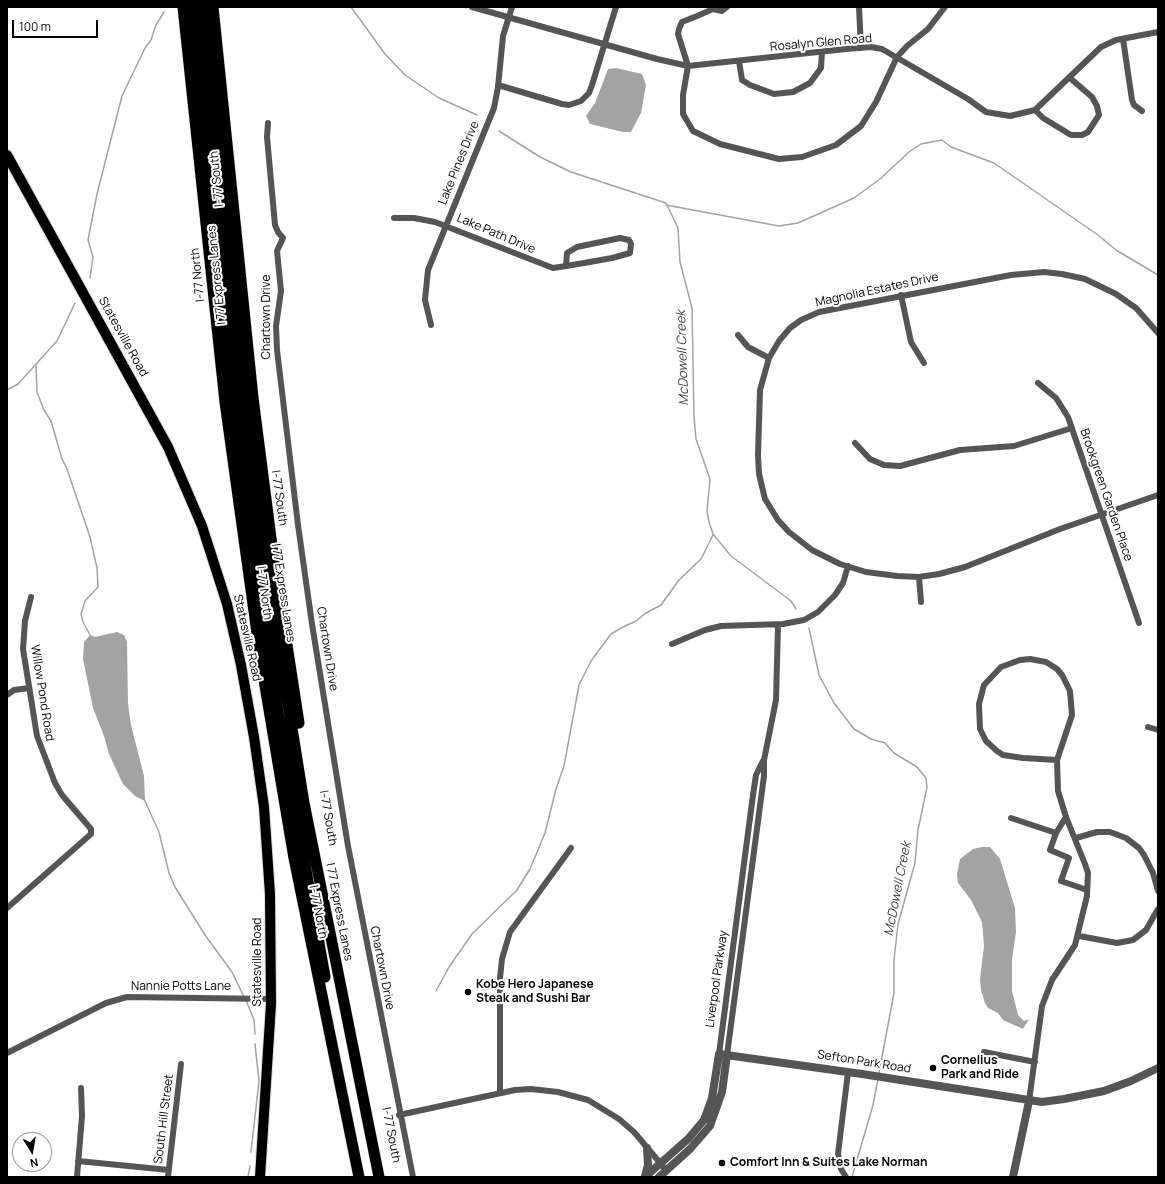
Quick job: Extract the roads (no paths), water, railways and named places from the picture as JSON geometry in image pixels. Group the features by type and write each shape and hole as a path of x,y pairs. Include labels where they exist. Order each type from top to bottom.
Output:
{"highway":[{"name":"I-77 North","path":"182,7 220,357 243,540 292,851 355,1155 358,1177"},
{"name":"I 77 Express Lanes","path":"192,7 243,470 268,645 300,842 323,966 366,1177"},
{"name":"I 77 Express Lanes","path":"203,7 244,400 272,607 314,854 379,1177"},
{"name":"I-77 South","path":"213,7 239,271 266,502 298,722 324,867 386,1177"},
{"path":"222,197 239,271"},
{"path":"243,470 243,540"}],"main road":[{"name":"Statesville Road","path":"7,155 168,447 195,507 216,565 242,672 261,786 270,894 272,999 260,1177"}],"street":[{"name":"Rosalyn Glen Road","path":"472,7 605,45 688,66 871,47 882,49 986,112 1010,116 1035,110 1070,78 1089,56 1101,46 1123,39 1158,32"},
{"name":"Lake Pines Drive","path":"431,325 425,300 425,286 428,270 494,108 503,36 512,7"},
{"path":"498,85 562,104 573,104 581,101 589,93 616,7"},
{"path":"727,7 722,11 713,8 682,22 679,29 678,34 688,66 683,94 683,114 693,131 720,144 779,159 802,157 836,145 861,126 876,102 897,57 928,29 945,7"},
{"path":"859,7 861,48"},
{"path":"1123,39 1132,100 1134,105 1142,111"},
{"path":"738,61 742,80 750,85 774,94 793,92 810,83 821,68 822,52"},
{"path":"1035,110 1043,118 1071,135 1078,136 1088,132 1099,115 1097,106 1092,97 1070,78"},
{"name":"Chartown Drive","path":"268,123 267,137 276,225 278,232 283,238 277,251 281,291 276,326 277,350 298,526 323,693 347,838 399,1114 413,1177"},
{"name":"Lake Path Drive","path":"394,218 414,218 446,225 541,265 553,268 566,266 630,253 631,244 629,240 620,238 577,247 568,253 566,266"},
{"name":"Magnolia Estates Drive","path":"1158,333 1136,308 1116,294 1085,279 1062,274 1023,273 833,308 813,314 801,320 785,334 769,358 760,390 758,455 759,474 763,492 778,520 789,532 820,554 848,566 882,574 919,577 939,574 965,567 1101,514 1158,495"},
{"path":"902,295 910,342 924,362"},
{"path":"738,335 748,347 769,358"},
{"name":"Brookgreen Garden Place","path":"1038,383 1056,398 1068,417 1138,623"},
{"path":"855,444 870,459 884,464 900,466 960,450 1014,446 1072,428"},
{"path":"672,644 705,630 721,626 778,625 794,623 818,612 829,603 840,588 848,566"},
{"path":"919,577 921,602"},
{"name":"Willow Pond Road","path":"7,908 91,834 90,829 58,789 49,770 37,736 23,639 31,597"},
{"name":"Liverpool Parkway","path":"659,1177 700,1139 710,1126 720,1100 723,1054 753,795 756,775 764,760 776,700 778,625"},
{"path":"1013,1177 1029,1101 1035,1062 1035,1047 1042,1006 1052,980 1072,952 1079,936 1087,890 1086,869 1076,838 1066,817 1057,785 1057,760 1070,724 1073,709 1070,692 1062,675 1052,665 1038,660 1020,660 1001,667 984,685 980,696 978,722 983,736 997,751 1003,755 1057,760"},
{"path":"7,694 14,690 29,688"},
{"path":"1148,727 1158,730"},
{"path":"1066,817 1056,833 1050,850 1069,858 1060,880 1087,890"},
{"path":"1011,818 1056,833"},
{"path":"1076,838 1097,832 1110,832 1126,838 1139,848 1144,855 1153,873 1158,891"},
{"path":"500,1093 500,978 502,959 510,932 571,848"},
{"path":"1079,936 1117,943 1133,940 1146,930 1158,909"},
{"name":"Nannie Potts Lane","path":"7,1053 106,1003 127,997 272,999"},
{"path":"984,1052 1035,1062"},
{"name":"Liverpool Parkway","path":"644,1177 688,1139 704,1120 712,1098 723,1054"},
{"name":"Sefton Park Road","path":"723,1054 1029,1101 1052,1101 1090,1094 1119,1086 1158,1068"},
{"name":"South Hill Street","path":"168,1174 181,1064"},
{"path":"846,1177 841,1169 838,1154 848,1072"},
{"path":"77,1177 82,1109 81,1088"},
{"path":"399,1114 500,1093 521,1090 548,1090 581,1098 602,1108 619,1119 666,1170"},
{"path":"644,1177 648,1165 647,1148"},
{"path":"78,1161 168,1174"}],"waterway":[{"name":"McDowell Creek","path":"351,7 385,54 405,75 439,98 477,115"},
{"path":"90,278 93,257 88,240 97,194 122,96 145,48 151,40 156,25 164,12"},
{"name":"McDowell Creek","path":"499,131 540,157 571,172 666,203 678,228 680,262 692,308 694,416 696,439 710,479 707,511 709,522 713,534 731,556 791,601 796,609"},
{"path":"666,205 779,226 798,223 854,198 880,179 909,152 921,144 942,140 951,147 994,163 1098,235 1116,250 1158,275"},
{"path":"7,390 18,384 57,341 75,303"},
{"path":"36,366 37,392 44,410 51,421 62,459 67,469 90,537 97,568 98,587 85,601 81,614 83,622 90,635"},
{"path":"436,991 449,967 472,934 517,890 530,869 545,833 556,789 564,766 579,685 591,661 611,634 636,621 646,613 661,605 679,580 701,559 713,535"},
{"name":"McDowell Creek","path":"809,628 819,675 834,703 854,729 871,739 885,743 894,753 917,767 926,778 927,787 918,830 915,863 898,924 894,960 894,993 879,1073"},
{"path":"144,799 159,832 169,873 175,887 205,935 232,972 244,997"},
{"path":"246,1000 254,1020 255,1034"},
{"path":"251,1152 259,1081 255,1044"},
{"name":"McDowell Creek","path":"852,1177 873,1105 878,1079"},
{"path":"248,1177 250,1166"}],"place":[{"name":"Kobe Hero Japanese Steak and Sushi Bar","path":"468,992"},
{"name":"Cornelius Park and Ride","path":"933,1068"},
{"name":"Comfort Inn & Suites Lake Norman","path":"722,1163"}]}
